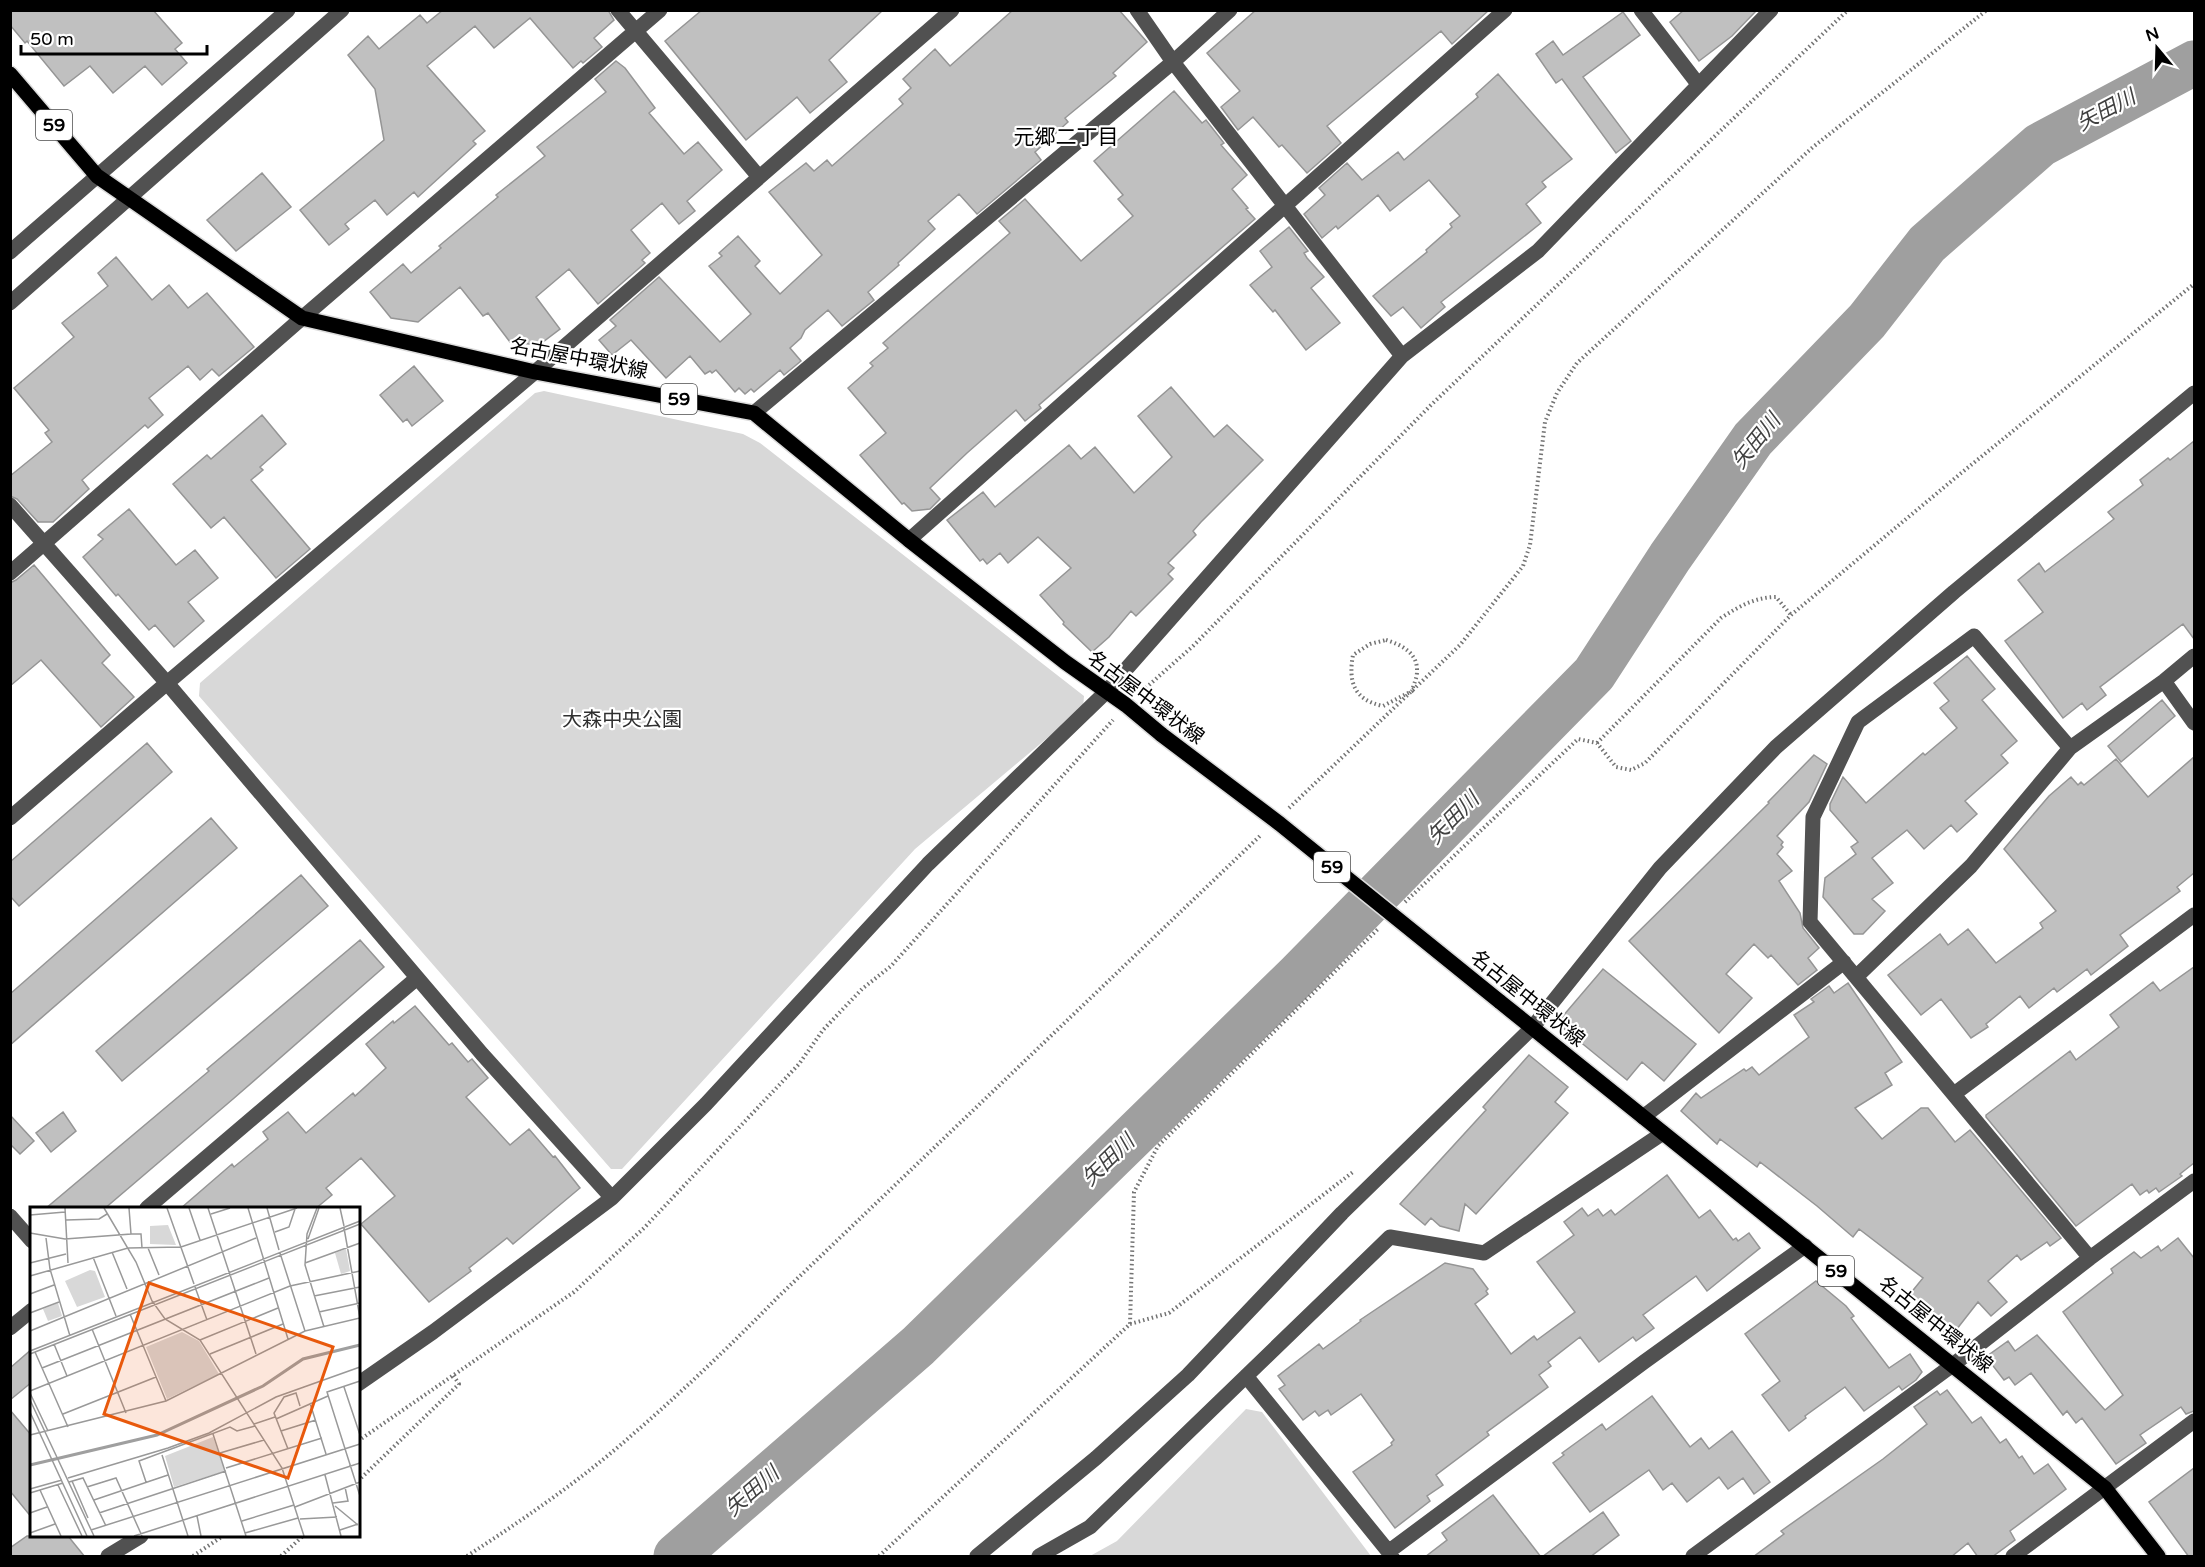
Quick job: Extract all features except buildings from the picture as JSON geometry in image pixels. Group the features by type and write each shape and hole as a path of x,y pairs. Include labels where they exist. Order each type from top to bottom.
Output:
{"main road":[{"name":"名古屋中環状線","path":"10,74 97,176 302,318 535,372 754,413 909,540 1280,824 1953,1364 2105,1488 2158,1557"}],"street":[{"path":"10,252 288,10"},
{"path":"10,303 342,10"},
{"path":"618,10 759,177"},
{"path":"10,573 660,10"},
{"path":"10,818 535,372 952,10"},
{"path":"1137,10 1173,62 1402,356"},
{"path":"754,413 1173,62 1230,10"},
{"path":"909,540 1505,10"},
{"path":"1641,10 1698,84"},
{"path":"360,1383 433,1332 612,1198 706,1104 928,864 1106,693 1402,356 1538,251 1771,10"},
{"path":"978,1557 1096,1458 1188,1375 1342,1213 1532,1028 1660,868 1776,747 1954,591 2194,393"},
{"path":"10,506 167,683 417,978 612,1198"},
{"path":"2070,748 1974,636 1858,722 1813,817 1810,922 2090,1258"},
{"path":"1856,977 1971,866 2070,748 2164,681 2194,656"},
{"path":"2164,681 2194,723"},
{"path":"1954,1094 2194,915"},
{"path":"1643,1117 1844,962"},
{"path":"149,1207 417,978"},
{"path":"1039,1557 1090,1527 1390,1237 1484,1253 1663,1133"},
{"path":"1693,1557 2194,1181"},
{"path":"10,1216 30,1239"},
{"path":"1246,1376 1390,1554 1635,1369 1805,1246"},
{"path":"10,1328 30,1312"},
{"path":"2013,1557 2194,1420"},
{"path":"108,1557 139,1537"}],"path":[{"path":"360,1441 574,1292 644,1228 799,1064 823,1030 862,989 891,966 1126,705 1192,646 1432,404 1848,10"},
{"path":"1283,814 1460,645 1523,566 1530,545 1545,422 1557,393 1577,363 1813,147 1987,10"},
{"path":"1400,907 1578,739 1597,743 1616,767 1631,770 1645,763 1791,615 2194,284"},
{"path":"1597,743 1721,618 1740,606 1764,597 1776,597 1791,615"},
{"path":"1386,640 1401,644 1413,654 1418,672 1412,691 1383,706 1369,704 1355,688 1350,673 1353,655 1370,644 1386,640"},
{"path":"467,1557 564,1490 631,1437 714,1362 778,1297 1266,830"},
{"path":"1130,1324 1134,1192 1158,1146 1383,924"},
{"path":"879,1557 1130,1324 1169,1313 1358,1168"},
{"path":"360,1479 459,1384 453,1376"},
{"path":"193,1557 223,1537"},
{"path":"281,1557 302,1537"}],"green space":[{"name":"大森中央公園","path":"544,391 743,434 760,443 1084,696 1083,708 915,849 622,1169 611,1169 199,696 200,683 535,393"},
{"path":"1246,1409 1262,1412 1371,1556 1090,1556 1117,1541"}],"waterway":[{"name":"矢田川","path":"676,1556 918,1346 1298,975 1594,674 1670,557 1753,439 1867,321 1927,244 2040,145 2194,63"}],"district":[{"name":"元郷二丁目","path":"1066,137"}]}
